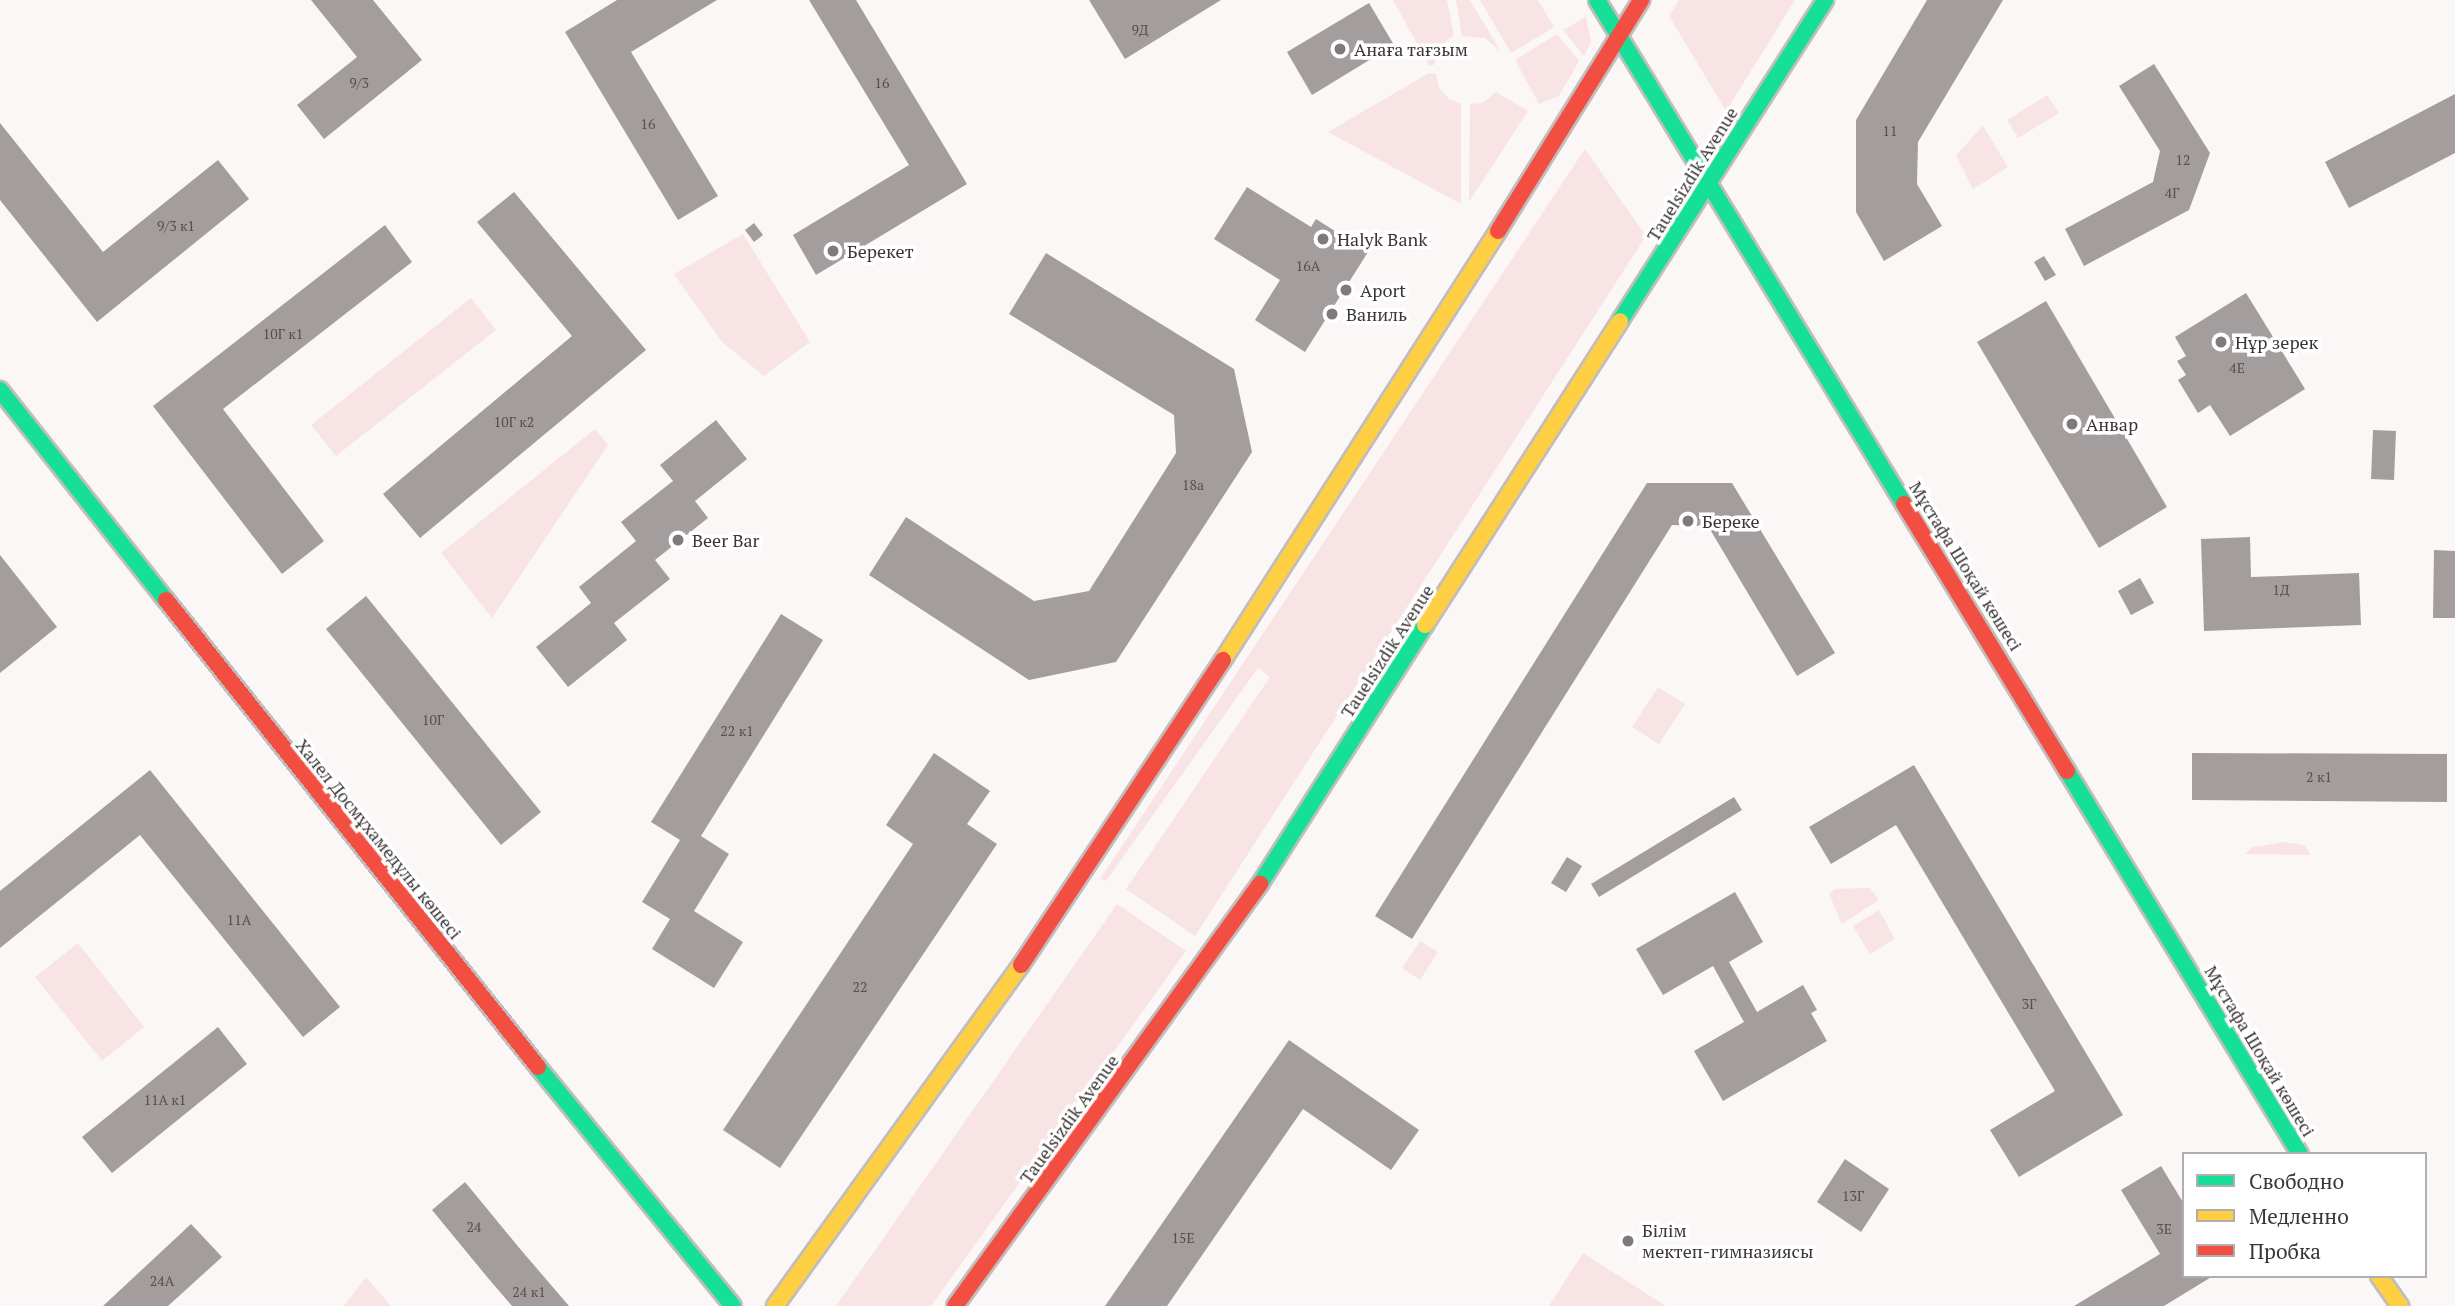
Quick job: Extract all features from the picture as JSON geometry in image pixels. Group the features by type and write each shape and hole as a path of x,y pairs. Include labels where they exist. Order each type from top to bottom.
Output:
{"street":[{"name":"Мұстафа Шоқай көшесі","path":"1597,0 2299,1152"},
{"path":"775,1306 1061,906 1390,404 1620,38 1641,0"},
{"name":"Tauelsizdik Avenue","path":"956,1306 1235,923 1710,185 1825,0"},
{"name":"Халел Досмұхамедұлы көшесі","path":"0,390 459,971 733,1306"},
{"path":"2380,1278 2400,1306"}],"shaded area":[{"path":"1393,0 1447,0 1454,35 1441,45 1434,65 1429,65"},
{"path":"1456,0 1470,0 1501,52 1485,38 1462,36"},
{"path":"1480,0 1538,0 1554,27 1511,53"},
{"path":"1679,0 1795,0 1726,111 1669,16"},
{"path":"1586,17 1591,42 1584,56 1563,30"},
{"path":"1557,34 1579,61 1559,96 1539,104 1515,60"},
{"path":"1429,73 1436,74 1439,88 1448,98 1461,104 1461,204 1328,132"},
{"path":"1496,92 1528,111 1469,202 1470,104 1482,103"},
{"path":"2047,95 2059,113 2018,138 2007,120"},
{"path":"1983,126 2008,167 1973,189 1956,155"},
{"path":"1585,149 1646,236 1195,936 1126,889 1270,677 1258,668 1106,881 1100,879"},
{"path":"743,234 810,342 764,376 722,342 674,274"},
{"path":"471,298 496,330 336,456 311,425"},
{"path":"595,429 608,445 492,618 441,553"},
{"path":"1658,687 1685,704 1659,744 1632,727"},
{"path":"2285,842 2304,845 2311,855 2245,854 2253,847"},
{"path":"1870,888 1879,900 1842,924 1829,894 1835,889"},
{"path":"1117,904 1186,951 931,1306 836,1306"},
{"path":"1879,910 1895,939 1870,954 1853,926"},
{"path":"1420,941 1438,952 1420,980 1402,968"},
{"path":"78,943 144,1027 102,1061 35,977"},
{"path":"1583,1253 1666,1306 1549,1306"},
{"path":"366,1277 391,1306 344,1306"}],"building":[{"path":"311,0 373,0 422,60 324,139 297,105 357,57"},
{"path":"617,0 717,0 631,52 718,196 678,220 565,32"},
{"path":"809,0 856,0 967,184 816,275 793,235 909,165"},
{"path":"1089,0 1221,0 1125,59"},
{"path":"1927,0 2003,0 1918,142 1917,184 1942,226 1884,261 1856,212 1856,120"},
{"name":"Анаға тағзым","path":"1369,3 1394,45 1312,95 1287,52"},
{"path":"2154,64 2210,153 2189,210 2084,266 2065,229 2153,182 2160,151 2119,86"},
{"path":"2455,94 2455,153 2349,208 2325,162"},
{"path":"0,123 103,252 218,160 249,199 97,322 0,200"},
{"path":"1247,187 1311,227 1316,219 1368,252 1305,352 1255,320 1280,280 1214,239"},
{"path":"514,192 646,350 420,538 383,494 572,336 477,222"},
{"path":"754,223 763,235 754,242 745,230"},
{"path":"385,225 412,262 223,409 324,541 282,574 153,406"},
{"path":"1046,253 1234,369 1252,452 1116,662 1029,680 869,575 906,517 1034,601 1089,591 1176,453 1174,415 1009,314"},
{"path":"2044,256 2056,275 2045,281 2034,262"},
{"path":"2246,293 2305,389 2230,436 2210,405 2198,413 2178,380 2186,375 2177,361 2186,356 2175,337"},
{"name":"Анвар","path":"2046,301 2167,507 2099,548 1977,342"},
{"path":"716,420 747,459 695,501 708,518 655,560 670,579 614,623 627,640 568,687 536,647 591,603 579,587 636,541 621,522 673,481 660,465"},
{"path":"2373,430 2396,431 2394,480 2371,479"},
{"path":"1647,483 1732,483 1835,653 1797,676 1708,526 1672,525 1412,939 1375,916"},
{"path":"2250,537 2251,577 2359,573 2361,625 2204,631 2201,539"},
{"path":"2434,550 2455,551 2455,618 2433,618"},
{"path":"0,555 57,627 0,673"},
{"path":"2140,578 2154,603 2131,615 2118,591"},
{"path":"366,596 541,812 501,845 326,629"},
{"path":"781,614 823,640 701,836 729,854 694,911 743,942 714,988 652,949 670,919 642,902 680,840 651,822"},
{"path":"934,753 990,791 967,824 997,844 780,1168 723,1130 913,844 886,825"},
{"path":"2192,753 2447,754 2447,802 2192,800"},
{"path":"1914,765 2123,1115 2019,1177 1990,1130 2055,1091 1896,825 1831,864 1809,827"},
{"path":"150,770 340,1007 303,1037 140,835 0,948 0,891"},
{"path":"1734,797 1742,810 1599,897 1591,884"},
{"path":"1567,857 1582,866 1566,892 1551,883"},
{"path":"1735,892 1763,942 1729,962 1757,1012 1803,985 1817,1010 1811,1013 1827,1041 1723,1101 1694,1051 1744,1022 1713,966 1663,995 1636,949"},
{"path":"218,1027 247,1064 112,1173 82,1137"},
{"path":"1289,1040 1419,1130 1391,1170 1303,1109 1167,1306 1105,1306"},
{"path":"1845,1159 1889,1189 1861,1232 1817,1202"},
{"path":"2161,1166 2182,1201 2182,1278 2210,1278 2164,1306 2074,1306 2160,1254 2121,1190"},
{"path":"465,1182 569,1306 512,1306 488,1278 432,1210"},
{"path":"191,1224 222,1257 168,1306 103,1306"}],"traffic: fast":[{"path":"1597,0 1904,504"},
{"path":"1620,321 1825,0"},
{"path":"0,390 166,600"},
{"path":"1260,884 1425,625"},
{"path":"2067,771 2299,1152"},
{"path":"538,1067 733,1306"}],"traffic: slow":[{"path":"1223,660 1498,231"},
{"path":"1425,625 1620,321"},
{"path":"775,1306 1021,965"},
{"path":"2380,1278 2400,1306"}],"traffic: jam":[{"path":"1498,231 1641,0"},
{"path":"1904,504 2067,771"},
{"path":"166,600 538,1067"},
{"path":"1021,965 1223,660"},
{"path":"955,1306 1260,884"}],"place":[{"name":"Анаға тағзым","path":"1340,49"},
{"name":"Halyk Bank","path":"1323,239"},
{"name":"Берекет","path":"833,251"},
{"name":"Aport","path":"1346,290"},
{"name":"Ваниль","path":"1332,314"},
{"name":"Нұр зерек","path":"2221,342"},
{"name":"Анвар","path":"2072,424"},
{"name":"Береке","path":"1688,521"},
{"name":"Beer Bar","path":"678,540"},
{"name":"Білім мектеп-гимназиясы","path":"1628,1241"}]}
